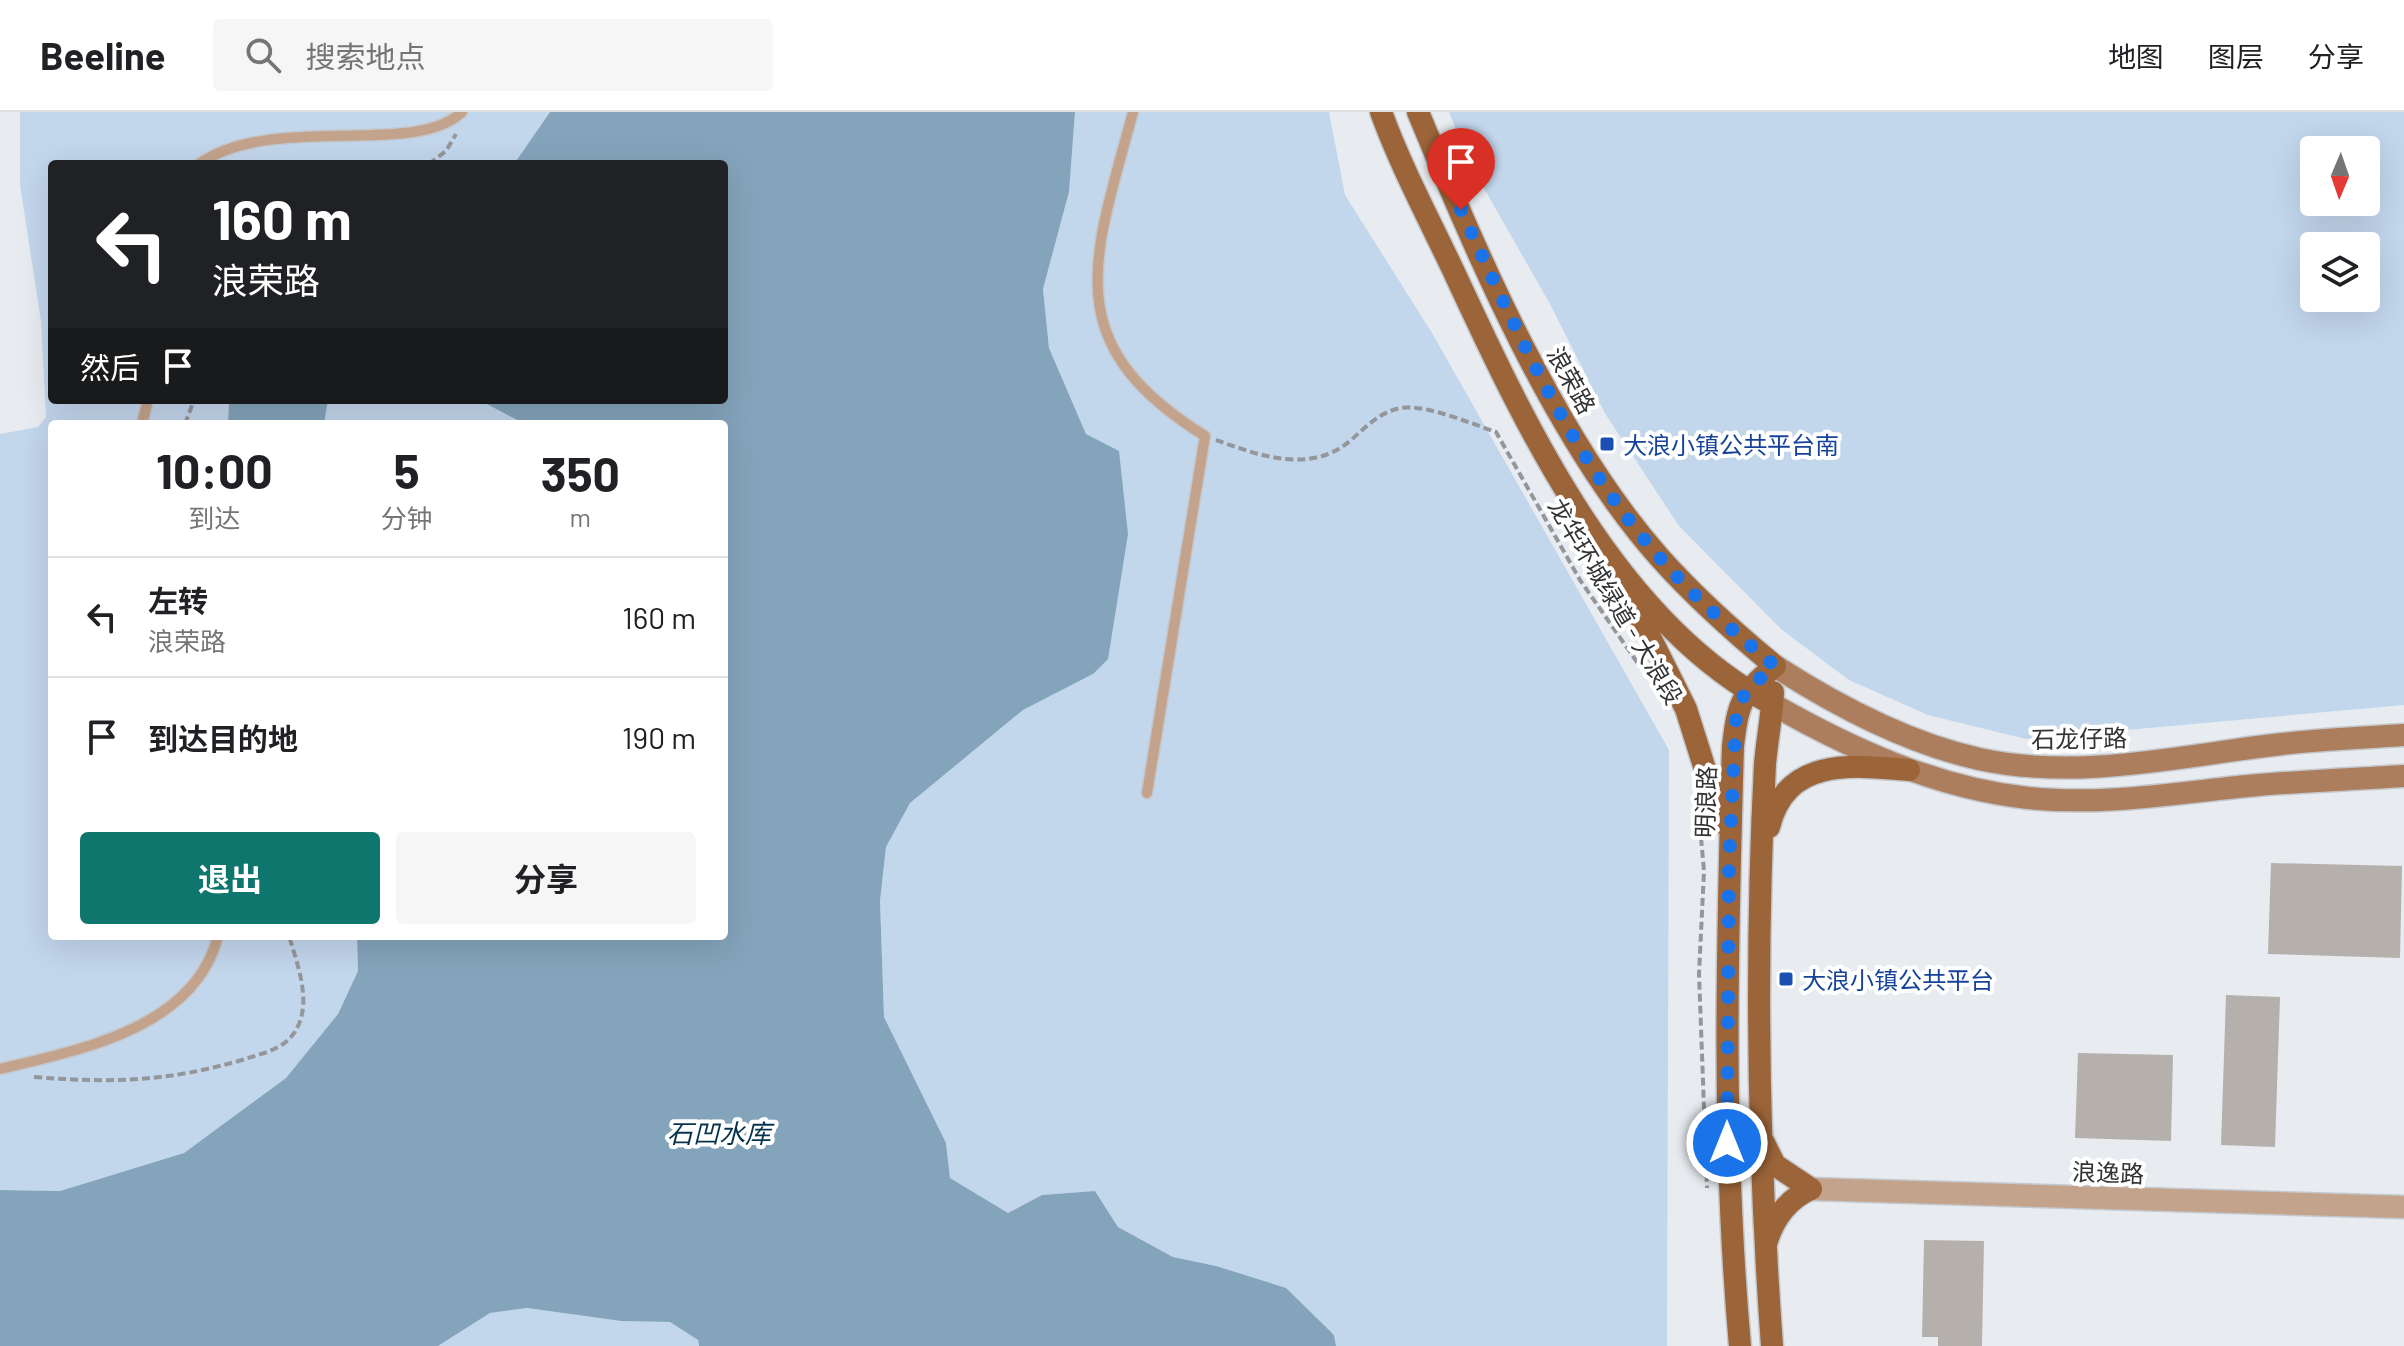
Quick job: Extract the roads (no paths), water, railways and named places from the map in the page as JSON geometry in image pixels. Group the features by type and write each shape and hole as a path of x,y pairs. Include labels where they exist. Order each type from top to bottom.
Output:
{"main road":[{"path":"1381,112 1503,374 1550,463 1604,550 1686,709 1720,807 1729,863"},
{"name":"浪荣路","path":"1418,112 1527,353 1571,432 1659,557 1775,666"},
{"path":"1604,550 1687,641 1746,690 1824,734 1909,770 1964,786 2028,798 2105,800 2261,785 2404,776"},
{"path":"1746,690 1775,666"},
{"path":"1772,1346 1761,1135 1765,761 1775,666"},
{"name":"石龙仔路","path":"1775,666 1829,698 1923,743 1980,759 2022,765 2079,767 2151,762 2281,744 2404,735"},
{"name":"明浪路","path":"1740,1346 1729,1224 1729,863 1733,746 1736,716 1746,690"},
{"path":"1763,852 1772,814 1782,795 1794,783 1814,772 1839,767 1909,770"},
{"path":"1761,1135 1775,1165 1811,1189"},
{"path":"1765,1246 1779,1216 1799,1194 1811,1189"}],"street":[{"name":"浪逸路","path":"1811,1189 2404,1207"}],"lane":[{"path":"206,160 244,140 272,134 442,126 462,112"},
{"path":"1133,112 1105,222 1097,291 1102,318 1107,340 1149,398 1205,436 1147,793"},
{"path":"0,1069 111,1038 159,1016 193,987 213,955 217,940"}],"water":[{"name":"石凹水库","path":"550,112 1075,112 1069,192 1043,289 1049,348 1086,434 1119,451 1128,534 1108,659 1093,674 1023,710 910,803 886,847 880,901 884,1017 946,1143 950,1178 1008,1213 1042,1195 1095,1191 1118,1227 1173,1257 1216,1266 1286,1288 1334,1335 1336,1346 699,1346 698,1340 670,1322 621,1321 527,1308 490,1313 438,1346 0,1346 0,1190 60,1191 184,1153 286,1078 338,1014 358,971 357,940 728,940 728,420 517,420 487,404 728,404 728,160 517,160"},
{"path":"229,404 327,404 325,420 228,420"}],"place":[{"name":"大浪小镇公共平台南","path":"1607,444"},
{"name":"大浪小镇公共平台","path":"1786,979"}]}
